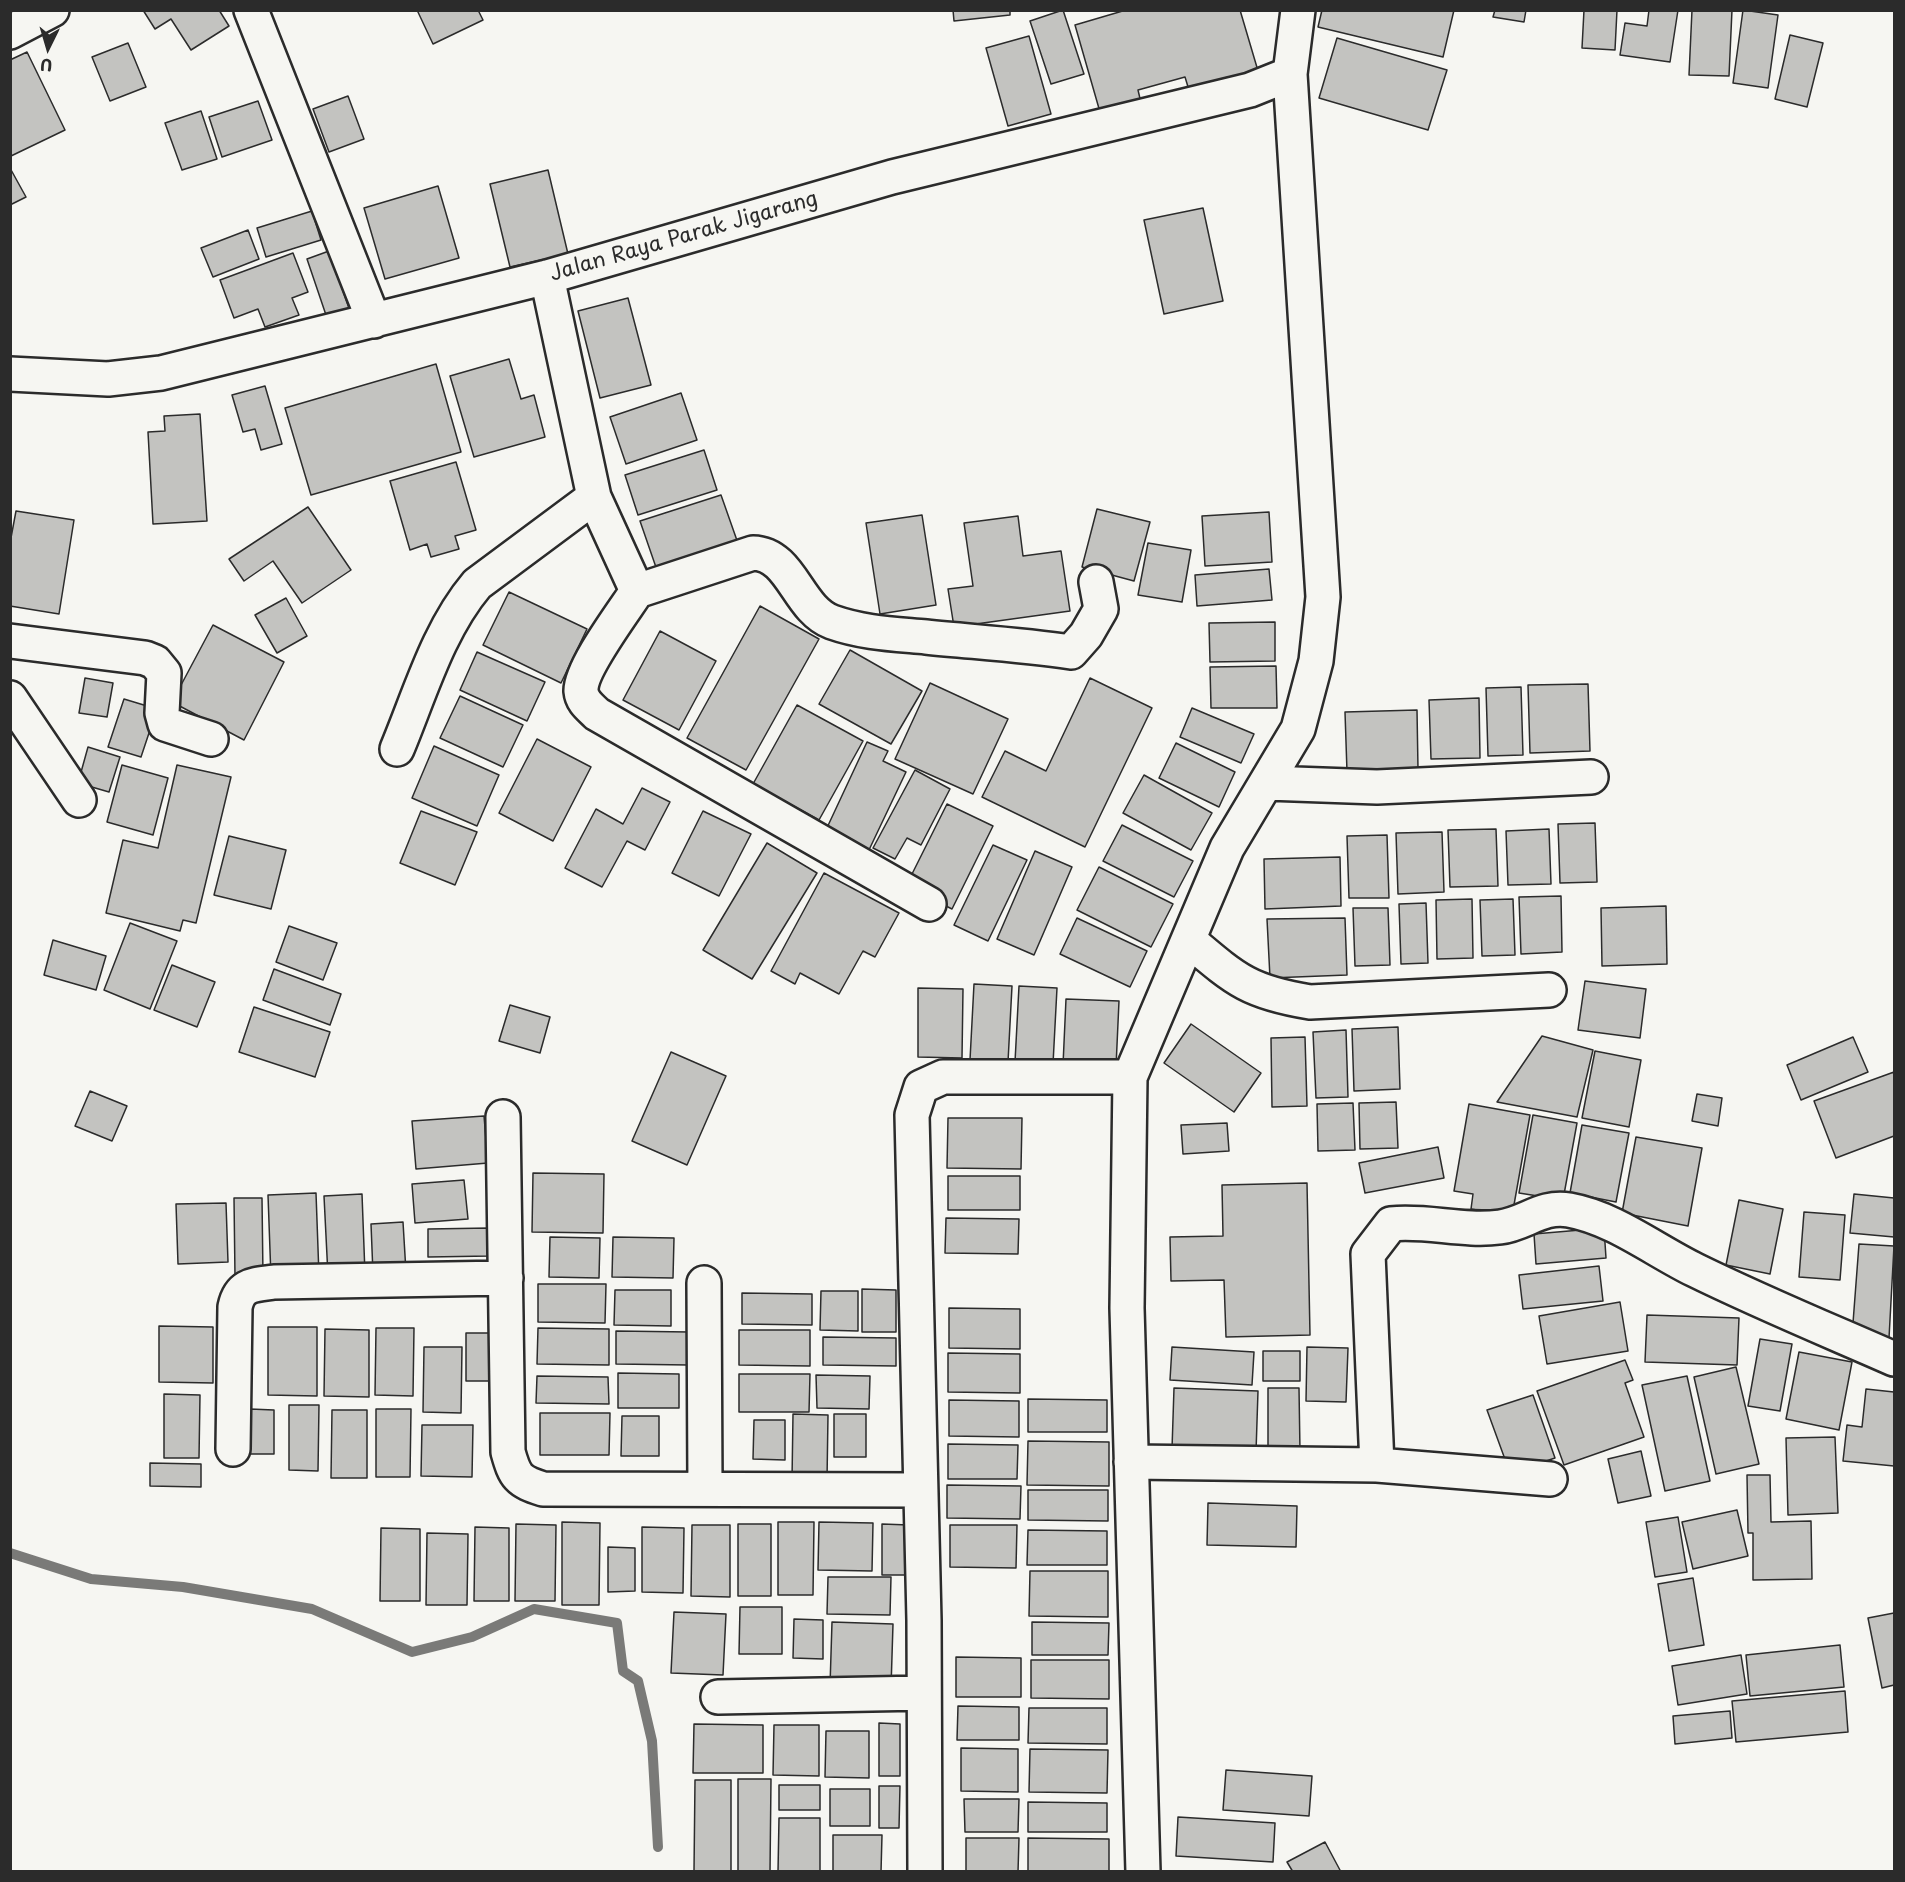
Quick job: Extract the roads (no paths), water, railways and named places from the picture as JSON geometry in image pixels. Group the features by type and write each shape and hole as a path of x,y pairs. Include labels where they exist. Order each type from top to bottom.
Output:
{"street":[{"path":"10,32 52,10"},
{"path":"251,10 374,321"},
{"path":"1143,1872 1127,1308 1131,1077 1227,848 1298,729 1316,661 1323,597 1290,74 1298,10"},
{"name":"Jalan Raya Parak Jigarang","path":"10,375 108,379 161,373 547,277 892,177 1250,90 1290,74"},
{"path":"547,277 594,497 637,591"},
{"path":"397,749 449,625 462,602 477,584 594,497"},
{"path":"929,904 597,714 584,700 582,684 586,673 637,591 753,553 765,553 775,559 815,610 829,621 867,632 1071,652 1086,635 1101,609 1096,582"},
{"path":"10,641 145,658 155,662 164,673 162,713 165,724 211,739"},
{"path":"10,698 79,800"},
{"path":"1267,783 1377,787 1591,777"},
{"path":"1190,940 1235,980 1272,996 1310,1002 1549,990"},
{"path":"925,1872 924,1620 912,1115 921,1087 943,1077 1131,1077"},
{"path":"502,1117 508,1452 514,1473 524,1483 543,1489 920,1490"},
{"path":"1377,1465 1368,1254 1391,1224 1413,1222 1453,1227 1501,1227 1544,1210 1557,1208 1588,1215 1696,1270 1894,1359"},
{"path":"233,1449 235,1307 238,1294 247,1285 274,1282 506,1278"},
{"path":"704,1283 705,1489"},
{"path":"1131,1462 1377,1465 1550,1479"},
{"path":"718,1697 923,1694"}],"waterway":[{"path":"10,1553 91,1579 183,1587 312,1609 412,1652 472,1637 534,1609 617,1623 623,1671 638,1681 652,1741 658,1847"}]}
